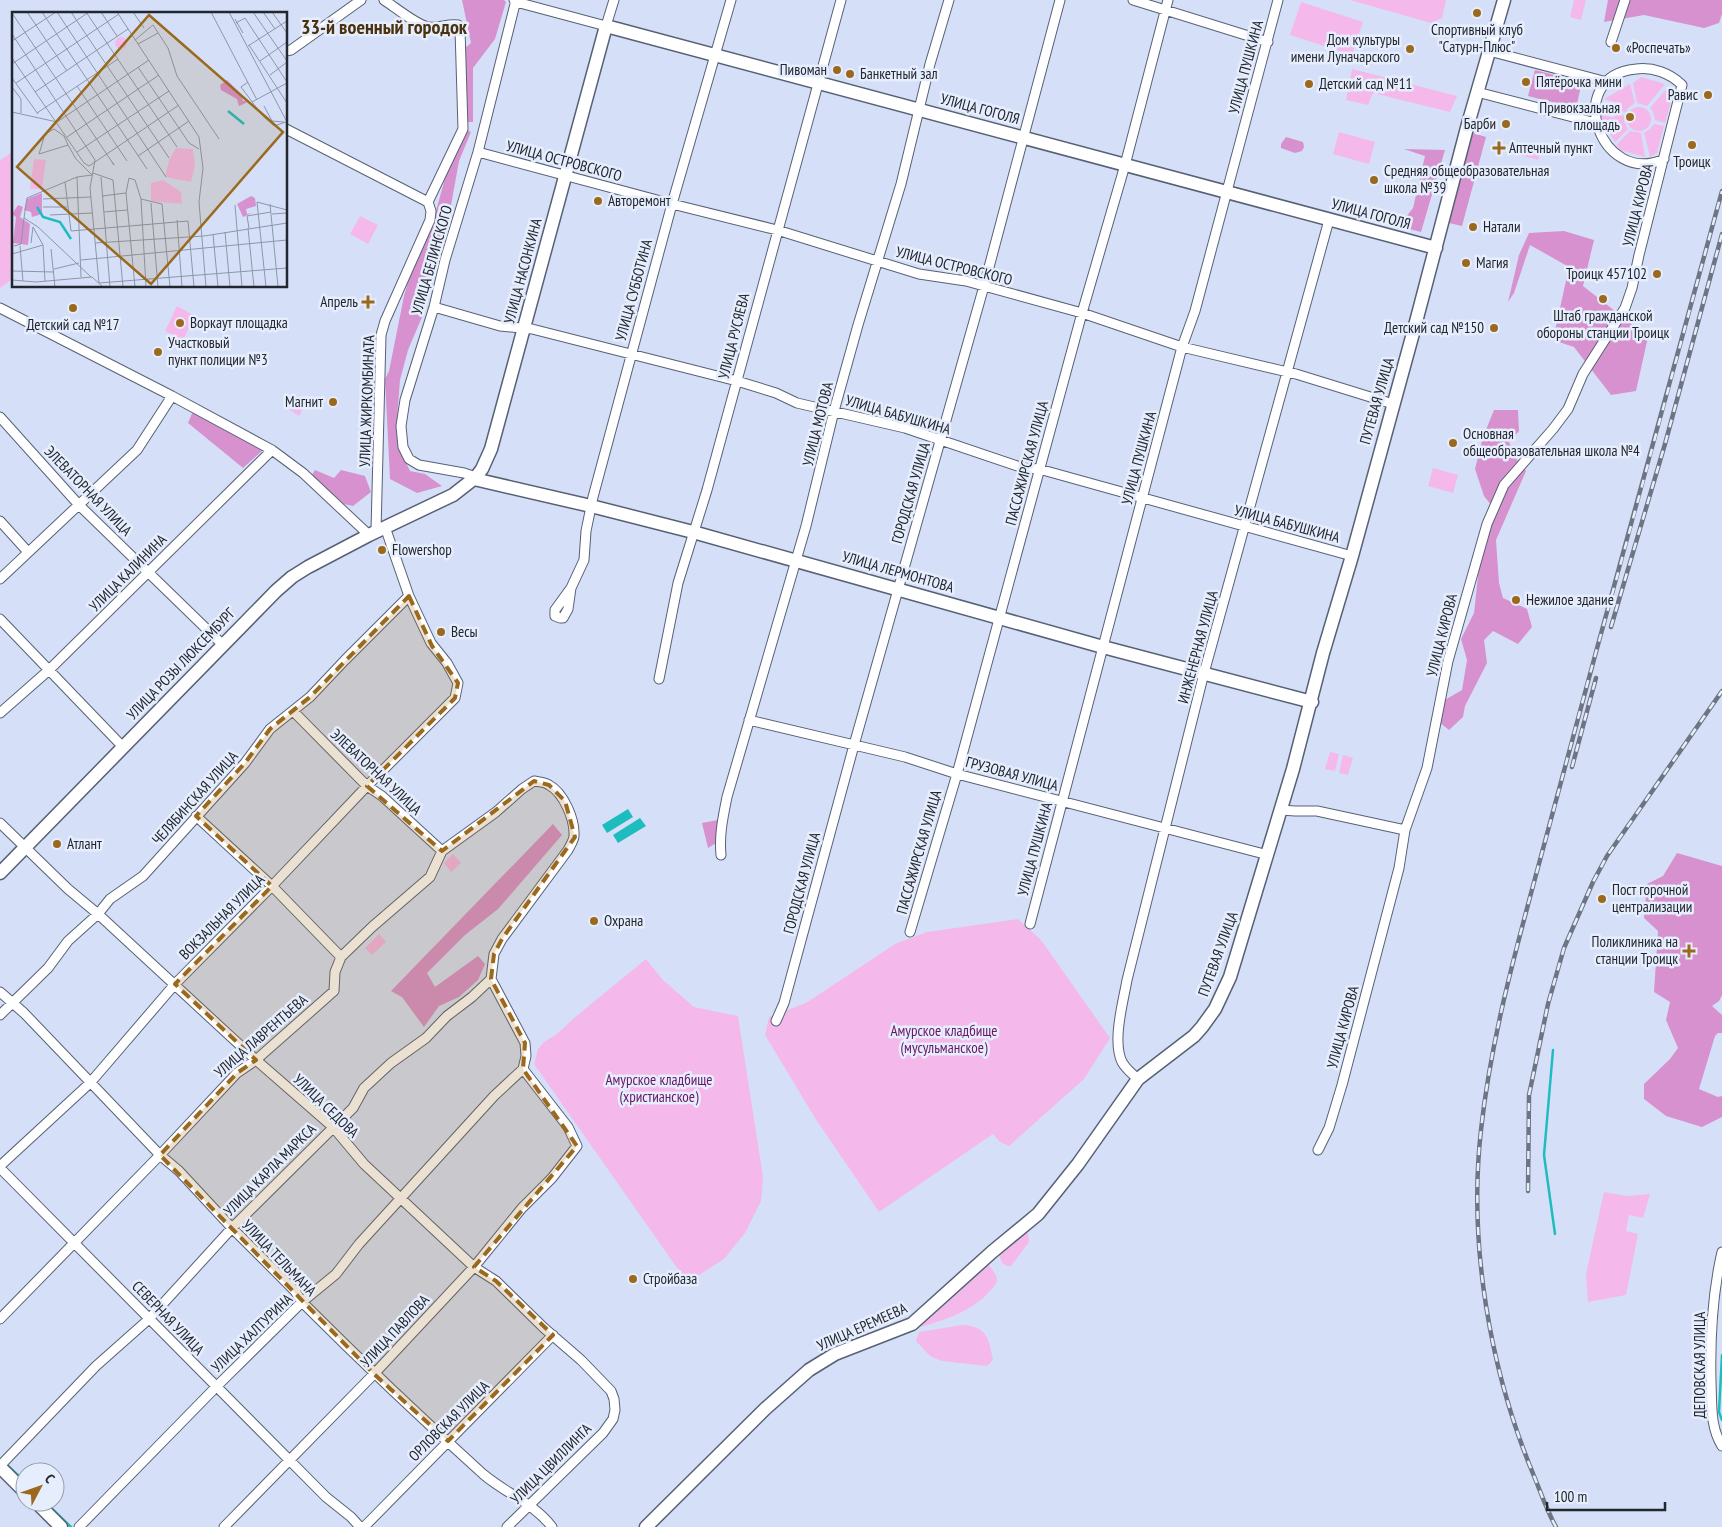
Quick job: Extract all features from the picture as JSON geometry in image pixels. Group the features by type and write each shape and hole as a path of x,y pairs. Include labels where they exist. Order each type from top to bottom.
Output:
{"street":[{"path":"288,51 361,0"},
{"path":"288,130 428,202 463,130 460,29 458,25 453,24 432,28 424,26 384,0"},
{"name":"УЛИЦА НАСОНКИНА","path":"414,514 453,495 475,478 482,469 491,449 614,0"},
{"name":"УЛИЦА СУББОТИНА","path":"571,588 584,560 586,531 591,506 672,204 731,0"},
{"name":"УЛИЦА РУСЯЕВА","path":"659,679 678,583 737,381 840,0"},
{"name":"УЛИЦА МОТОВА","path":"721,855 721,826 727,797 806,526 834,411 877,260 901,184 948,0"},
{"name":"ГОРОДСКАЯ УЛИЦА","path":"776,1020 784,1003 854,745 984,286 1060,0"},
{"path":"1133,0 1268,42"},
{"name":"ПАССАЖИРСКАЯ УЛИЦА","path":"910,932 957,774 1082,312 1125,165 1168,0"},
{"name":"УЛИЦА ПУШКИНА","path":"1030,924 1182,347 1195,311 1278,0"},
{"name":"ПУТЕВАЯ УЛИЦА","path":"1138,1079 1194,1036 1215,1009 1230,977 1268,855 1312,702 1323,653 1352,556 1477,92 1504,0"},
{"path":"1611,42 1625,0"},
{"name":"УЛИЦА ГОГОЛЯ","path":"515,1 1436,248"},
{"name":"УЛИЦА БЕЛИНСКОГО","path":"475,478 464,473 415,464 407,456 401,426 405,400 434,307 478,152 515,1"},
{"path":"1489,51 1607,82"},
{"path":"1649,69 1674,77 1682,84 1664,159 1647,164 1634,162 1622,158 1610,148 1596,123 1596,105 1601,90 1607,82 1618,73 1649,69"},
{"path":"1477,92 1596,123"},
{"name":"УЛИЦА ОСТРОВСКОГО","path":"478,152 777,230 919,274 966,281 1082,312 1182,347 1287,373 1393,404"},
{"name":"УЛИЦА КИРОВА","path":"1318,1150 1329,1128 1344,1078 1399,868 1405,830 1427,768 1448,661 1487,524 1504,485 1568,409 1583,374 1625,308 1632,288 1664,159"},
{"name":"УЛИЦА ЖИРКОМБИНАТА","path":"377,531 382,335 385,321 430,220 431,211 428,202"},
{"name":"ИНЖЕНЕРНАЯ УЛИЦА","path":"1138,1079 1128,1070 1119,1052 1121,1014 1127,980 1204,673 1329,220"},
{"name":"УЛИЦА БАБУШКИНА","path":"434,307 500,326 532,329 737,381 776,393 797,403 906,428 1023,468 1040,469 1352,556"},
{"path":"0,308 172,396 272,450 377,531 409,596"},
{"path":"0,579 137,450 172,396"},
{"name":"ЭЛЕВАТОРНАЯ УЛИЦА","path":"0,417 79,505 223,645"},
{"name":"УЛИЦА КАЛИНИНА","path":"0,713 49,670 272,450"},
{"name":"УЛИЦА ЛЕРМОНТОВА","path":"475,478 693,532 1103,647 1312,702"},
{"name":"УЛИЦА РОЗЫ ЛЮКСЕМБУРГ","path":"0,873 276,591 292,578 377,531 414,514"},
{"path":"0,521 28,552"},
{"name":"ВОКЗАЛЬНАЯ УЛИЦА","path":"0,1167 90,1083 175,984 455,698 458,683 447,663 432,646 409,596"},
{"name":"ЧЕЛЯБИНСКАЯ УЛИЦА","path":"0,1015 48,968 68,941 98,914 110,899 143,876 245,764 270,729 310,697 409,596"},
{"path":"0,619 123,747"},
{"name":"ЭЛЕВАТОРНАЯ УЛИЦА","path":"293,711 367,786 382,796 442,851"},
{"name":"ГРУЗОВАЯ УЛИЦА","path":"749,720 905,757 957,774 1268,855"},
{"path":"196,816 272,886 341,957 372,927 430,877 442,851 496,812 534,781 549,785 565,801 571,816 574,837 568,850 502,939 494,954 491,979 525,1043 526,1056 523,1069"},
{"path":"1281,810 1325,812 1405,830"},
{"name":"УЛИЦА СЕДОВА","path":"0,823 68,889 175,984 256,1060 333,1127 364,1164 400,1199 474,1267 496,1281 581,1360 610,1391 616,1410 613,1419"},
{"name":"УЛИЦА ЛАВРЕНТЬЕВА","path":"0,1319 237,1073 256,1060 334,991 336,972 341,957"},
{"name":"УЛИЦА КАРЛА МАРКСА","path":"0,1467 96,1366 149,1319 232,1228 353,1108 364,1088 391,1063 426,1038 448,1016 491,979"},
{"name":"УЛИЦА ТЕЛЬМАНА","path":"0,992 160,1155 179,1171 232,1228 295,1291 302,1302 374,1374 485,1476 530,1505 544,1516 552,1527"},
{"name":"УЛИЦА ПАВЛОВА","path":"224,1527 374,1374 474,1267 522,1208 552,1178 577,1146 568,1128 523,1069"},
{"name":"УЛИЦА ХАЛТУРИНА","path":"79,1527 302,1302 336,1274 359,1244 400,1199 494,1096 523,1069"},
{"name":"УЛИЦА ЕРЕМЕЕВА","path":"646,1527 808,1370 835,1354 912,1324 992,1252 1038,1214 1078,1164 1138,1079"},
{"name":"СЕВЕРНАЯ УЛИЦА","path":"0,1167 216,1387 326,1497 352,1517 360,1527"},
{"name":"ДЕПОВСКАЯ УЛИЦА","path":"1722,1252 1714,1297 1710,1349 1712,1417 1716,1435 1722,1446"},
{"name":"ОРЛОВСКАЯ УЛИЦА","path":"364,1527 553,1335"},
{"name":"УЛИЦА ЦВИЛЛИНГА","path":"506,1527 603,1432 613,1419"},
{"path":"0,1467 15,1482"},
{"path":"46,1512 61,1527"}],"highlighted area":[{"path":"409,596 432,646 458,683 455,698 367,786 442,851 534,781 549,785 565,801 575,837 502,939 494,954 491,979 525,1043 523,1069 577,1146 474,1267 496,1281 553,1335 448,1441 374,1374 160,1155 237,1073 256,1060 175,984 272,886 196,816 245,763 270,729 310,697"}],"green space":[{"path":"1350,0 1446,0 1442,18 1431,23"},
{"path":"1574,0 1586,0 1581,20 1570,17"},
{"path":"1301,2 1363,22 1352,55 1290,35"},
{"path":"1352,69 1457,96 1450,112 1373,93 1368,105 1346,100"},
{"path":"1641,77 1665,84 1647,106 1637,103 1633,83"},
{"path":"1630,84 1635,103 1626,112 1616,110 1618,103 1604,99"},
{"path":"1670,87 1673,94 1665,123 1655,120 1650,108"},
{"path":"1639,107 1644,108 1650,114 1650,124 1644,130 1639,131 1634,130 1628,124 1627,119 1628,114 1634,108"},
{"path":"1598,113 1614,118 1615,114 1624,116 1628,129 1615,142"},
{"path":"1654,124 1664,126 1657,153 1650,157 1644,133"},
{"path":"1630,131 1641,133 1645,157 1620,150 1617,146"},
{"path":"1339,132 1375,142 1369,164 1333,154"},
{"path":"1522,145 1541,149 1538,160 1520,155"},
{"path":"12,152 12,279 0,288 0,160"},
{"path":"360,216 378,225 368,244 350,234"},
{"name":"Воркаут площадка","path":"177,306 195,316 183,340 165,331"},
{"path":"298,396 308,401 299,416 290,410"},
{"path":"1433,468 1458,475 1453,493 1428,486"},
{"path":"1330,752 1339,754 1335,771 1325,769"},
{"path":"1343,755 1353,758 1348,775 1339,773"},
{"path":"453,854 461,863 451,872 444,863"},
{"name":"Амурское кладбище (мусульманское)","path":"1018,919 1041,940 1110,1038 1084,1079 1009,1146 1000,1142 993,1134 879,1212 815,1118 765,1035 769,1017 806,1003 895,944 927,932"},
{"path":"379,934 386,942 372,955 365,948"},
{"name":"Амурское кладбище (христианское)","path":"646,959 663,980 694,1007 738,1016 763,1177 761,1201 745,1233 724,1259 693,1279 682,1275 534,1064 538,1049 544,1042 557,1034"},
{"path":"1604,1192 1627,1196 1650,1194 1643,1218 1629,1215 1626,1231 1638,1234 1626,1295 1588,1302 1586,1274"},
{"path":"1025,1232 1028,1234 1029,1242 1011,1266 1004,1264 999,1254"},
{"path":"989,1265 996,1275 997,1282 982,1299 953,1316 920,1327"},
{"path":"962,1325 977,1328 985,1335 993,1360 987,1366 942,1361 930,1356 916,1341 919,1332"}],"shaded area":[{"path":"462,0 504,0 506,2 495,39 473,68 473,122 468,122 465,48 471,43"},
{"path":"1608,0 1722,0 1722,14 1719,23 1704,28 1644,15 1604,22"},
{"path":"1535,70 1582,82 1576,108 1528,96"},
{"path":"467,130 471,132 459,161 448,222 428,280 422,317 408,350 400,380 397,419 402,454 410,471 425,474 442,486 417,493 390,479 385,379 389,371 404,296 414,261 434,218 446,175"},
{"path":"1473,133 1486,137 1462,226 1449,223"},
{"path":"1286,137 1303,142 1304,147 1302,151 1295,153 1281,148 1281,144"},
{"path":"1404,149 1445,150 1421,232 1378,221 1381,212 1406,217 1413,208 1425,156"},
{"path":"1564,231 1594,240 1583,286 1648,337 1636,391 1611,395 1574,347 1553,340 1569,267 1530,245 1514,293 1508,302 1519,255 1529,233"},
{"path":"1494,410 1518,410 1519,431 1509,442 1514,456 1526,471 1496,540 1499,583 1503,598 1527,609 1532,627 1518,644 1493,631 1484,640 1487,663 1465,706 1463,717 1449,730 1439,722 1443,701 1462,690 1467,660 1461,639 1474,613 1479,567 1495,510 1484,496 1475,469 1483,437"},
{"path":"193,411 263,450 243,468 188,423"},
{"path":"315,470 334,478 341,470 365,476 371,492 353,506 344,504 312,475"},
{"path":"628,809 633,817 607,833 602,825"},
{"path":"640,818 646,826 618,843 613,835"},
{"path":"718,820 716,843 708,848 702,823"},
{"path":"553,824 562,835 498,909 465,935 427,973 435,987 478,956 485,964 478,980 459,997 439,1006 424,1027 402,997 391,991"},
{"path":"1677,853 1722,866 1722,995 1719,1001 1712,1006 1722,1015 1722,1033 1718,1033 1715,1036 1699,1089 1718,1097 1722,1096 1722,1117 1702,1127 1666,1116 1644,1099 1644,1084 1670,1059 1678,1048 1666,1020 1670,1002 1654,992 1658,931 1644,918 1647,884 1663,876"}],"waterway":[{"path":"1553,1050 1544,1155 1555,1234"},
{"path":"1722,1355 1719,1412 1722,1420"},
{"path":"6,1464 15,1473"},
{"path":"55,1512 71,1527"}],"railway":[{"path":"1556,1527 1544,1502 1505,1394 1486,1306 1480,1262 1478,1217 1478,1173 1485,1096 1513,960 1722,191"},
{"path":"1611,627 1665,444 1722,234"},
{"path":"1572,767 1596,678"},
{"path":"1528,1191 1529,1095 1548,1004 1564,948 1593,882 1607,856 1722,691"}],"place":[{"name":"Спортивный клуб \"Сатурн-Плюс\"","path":"1477,13"},
{"name":"«Роспечать»","path":"1616,48"},
{"name":"Дом культуры имени Луначарского","path":"1410,49"},
{"name":"Пивоман","path":"837,70"},
{"name":"Банкетный зал","path":"850,74"},
{"name":"Пятёрочка мини","path":"1526,82"},
{"name":"Детский сад №11","path":"1309,84"},
{"name":"Равис","path":"1708,95"},
{"name":"Привокзальная площадь","path":"1630,117"},
{"name":"Барби","path":"1506,124"},
{"name":"Троицк","path":"1692,145"},
{"name":"Аптечный пункт","path":"1499,148"},
{"name":"Средняя общеобразовательная школа №39","path":"1374,180"},
{"name":"Авторемонт","path":"598,201"},
{"name":"Натали","path":"1473,227"},
{"name":"Магия","path":"1466,263"},
{"name":"Троицк 457102","path":"1657,274"},
{"name":"Штаб гражданской обороны станции Троицк","path":"1603,299"},
{"name":"Апрель","path":"368,302"},
{"name":"Детский сад №17","path":"73,308"},
{"name":"Воркаут площадка","path":"180,323"},
{"name":"Детский сад №150","path":"1494,328"},
{"name":"Участковый пункт полиции №3","path":"158,352"},
{"name":"Магнит","path":"333,402"},
{"name":"Основная общеобразовательная школа №4","path":"1453,443"},
{"name":"Flowershop","path":"382,550"},
{"name":"Нежилое здание","path":"1516,600"},
{"name":"Весы","path":"441,632"},
{"name":"Атлант","path":"57,844"},
{"name":"Пост горочной централизации","path":"1602,899"},
{"name":"Охрана","path":"594,921"},
{"name":"Поликлиника на станции Троицк","path":"1689,951"},
{"name":"Стройбаза","path":"633,1279"}],"district":[{"name":"33-й военный городок","path":"384,27"}]}
